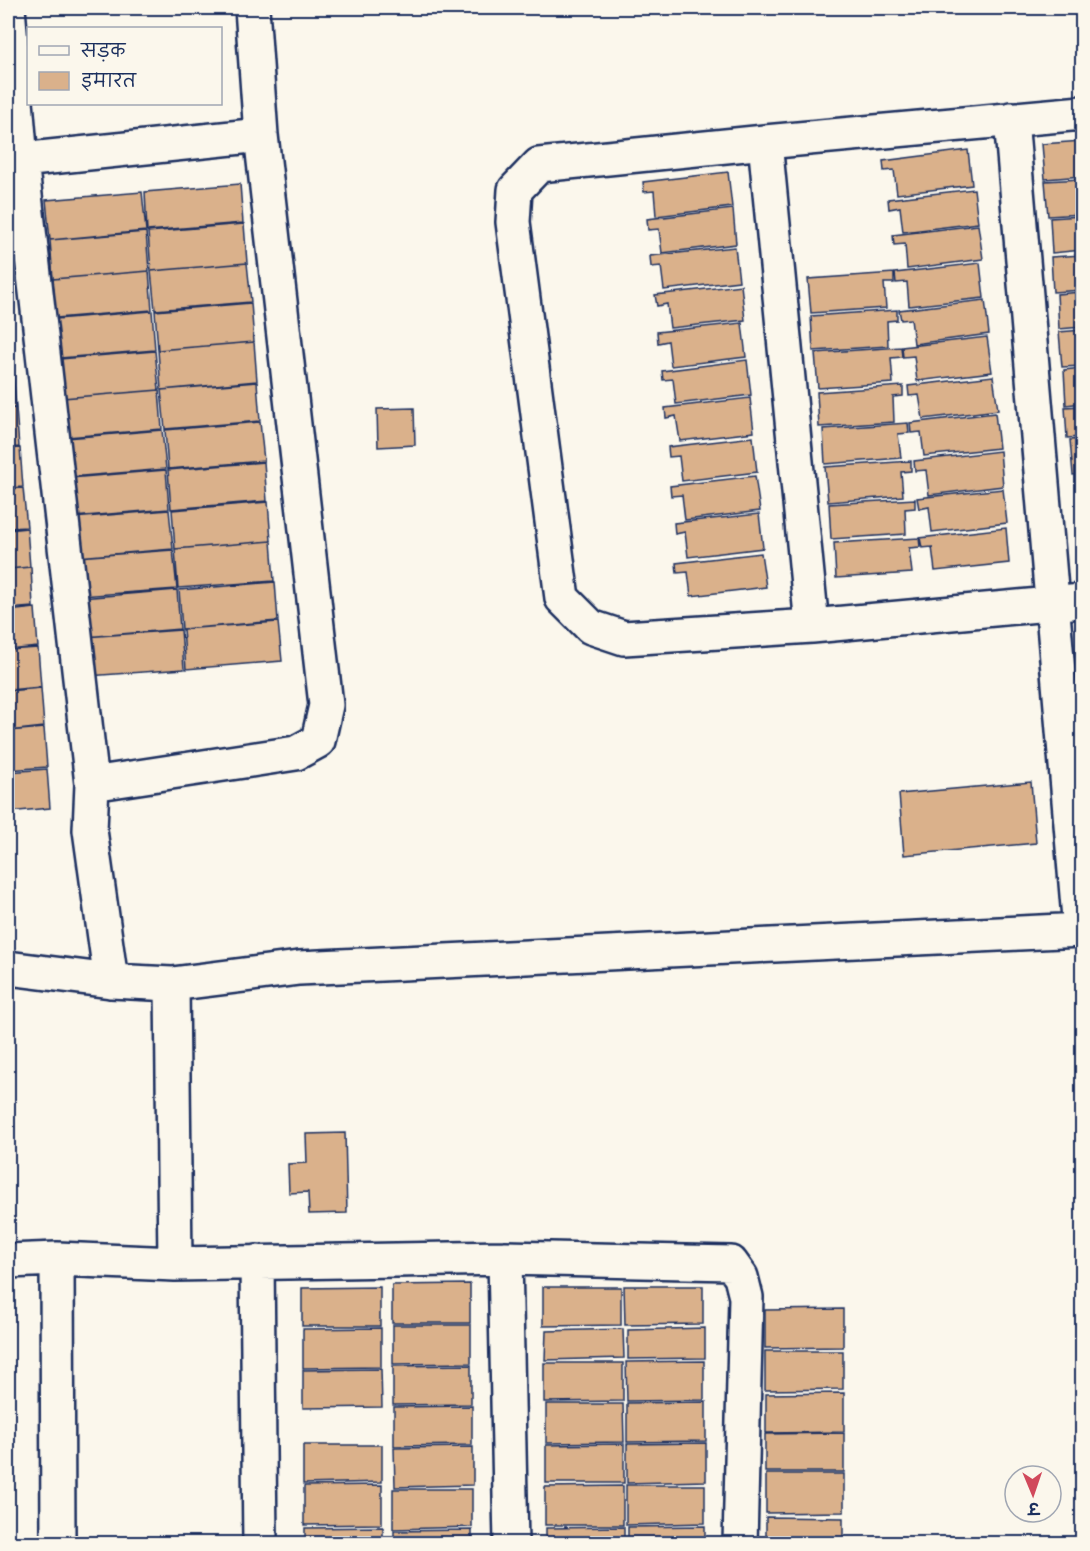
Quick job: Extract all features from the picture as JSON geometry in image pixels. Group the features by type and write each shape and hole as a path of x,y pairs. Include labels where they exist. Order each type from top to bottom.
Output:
{"street":[{"path":"8,8 14,161 92,784 90,830 111,981"},
{"path":"92,784 296,753 318,741 326,705 261,135 252,8"},
{"path":"1068,603 812,627 624,638 591,627 562,598 513,222 515,190 539,165 1083,113"},
{"path":"8,968 111,981 172,984 299,968 1081,930 1068,603 1011,119"},
{"path":"14,161 261,135"},
{"path":"765,142 812,627"},
{"path":"172,984 175,1264"},
{"path":"505,1258 512,1544"},
{"path":"8,1261 57,1259 175,1264 505,1258 731,1263 741,1277 747,1297 740,1544"},
{"path":"57,1259 58,1544"},
{"path":"257,1262 260,1544"}],"building":[{"path":"1082,141 1082,176 1045,179 1042,144"},
{"path":"968,150 972,185 897,194 894,170 884,171 883,161"},
{"path":"728,172 732,207 656,216 654,191 644,192 643,182"},
{"path":"1082,179 1082,214 1048,216 1045,181"},
{"path":"240,184 243,223 147,231 145,192"},
{"path":"974,189 978,223 903,232 900,207 889,209 888,199"},
{"path":"142,192 146,231 50,240 46,200"},
{"path":"733,209 736,244 662,253 659,229 648,230 647,219"},
{"path":"1082,216 1082,250 1052,253 1050,218"},
{"path":"244,224 247,263 151,271 148,232"},
{"path":"978,225 983,259 907,269 905,244 894,245 893,235"},
{"path":"146,232 149,271 53,279 50,240"},
{"path":"735,247 739,281 664,290 661,266 651,267 650,256"},
{"path":"1082,255 1082,290 1053,292 1051,257"},
{"path":"247,263 251,302 155,310 151,271"},
{"path":"980,263 984,298 909,306 907,282 896,283 895,273"},
{"path":"149,271 152,310 56,318 53,279"},
{"path":"894,273 894,283 884,283 886,308 811,313 808,279"},
{"path":"741,285 745,320 670,328 667,304 657,306 655,295"},
{"path":"1082,292 1082,327 1059,329 1057,294"},
{"path":"985,300 989,334 914,344 911,319 901,320 899,310"},
{"path":"251,303 254,342 158,350 155,311"},
{"path":"897,310 897,320 887,321 888,346 813,351 811,316"},
{"path":"152,311 155,350 60,358 56,319"},
{"path":"742,323 746,357 671,366 668,341 658,343 657,332"},
{"path":"8,329 13,368 8,368"},
{"path":"1082,330 1082,366 1062,367 1059,332"},
{"path":"987,337 992,372 917,381 914,356 903,357 902,347"},
{"path":"254,342 257,381 161,390 158,350"},
{"path":"901,347 902,357 891,358 893,383 818,388 815,353"},
{"path":"155,351 159,390 63,398 60,359"},
{"path":"747,360 751,395 676,404 673,379 663,380 662,371"},
{"path":"1082,368 1082,403 1066,405 1064,370"},
{"path":"8,369 13,369 16,408 8,408"},
{"path":"993,376 998,410 923,419 919,395 909,396 908,386"},
{"path":"257,382 260,421 165,429 161,390"},
{"path":"903,386 903,396 893,397 894,422 819,427 817,392"},
{"path":"159,390 162,429 67,437 63,398"},
{"path":"750,398 754,432 680,441 676,416 666,418 665,408"},
{"path":"1082,406 1082,437 1067,438 1065,407"},
{"path":"16,408 19,447 8,448 8,409"},
{"path":"414,408 415,445 378,447 377,409"},
{"path":"995,413 999,448 924,456 921,432 911,433 910,423"},
{"path":"260,422 264,461 168,469 165,430"},
{"path":"908,423 909,433 898,434 901,458 825,464 823,429"},
{"path":"162,430 166,469 70,477 67,438"},
{"path":"753,437 757,472 682,481 679,456 669,457 668,447"},
{"path":"1082,439 1082,474 1073,475 1070,440"},
{"path":"20,448 23,487 8,488 8,449"},
{"path":"1000,451 1003,486 929,495 926,470 915,471 914,461"},
{"path":"911,461 911,471 901,472 903,496 828,502 825,467"},
{"path":"264,462 267,501 171,509 168,470"},
{"path":"166,470 169,509 73,517 70,478"},
{"path":"755,476 760,511 685,520 682,495 671,496 670,486"},
{"path":"23,488 27,527 8,528 8,489"},
{"path":"1003,489 1007,523 932,532 929,507 919,509 917,498"},
{"path":"915,499 915,508 905,509 906,534 831,539 829,504"},
{"path":"268,502 271,541 175,549 172,510"},
{"path":"169,510 173,549 77,557 73,518"},
{"path":"759,514 763,548 688,557 685,532 675,534 674,523"},
{"path":"27,528 30,567 8,569 8,530"},
{"path":"1006,528 1009,563 935,571 932,547 922,548 920,538"},
{"path":"919,538 920,547 909,548 912,573 836,578 834,543"},
{"path":"271,541 274,581 178,588 175,549"},
{"path":"173,550 177,589 81,596 77,557"},
{"path":"761,553 766,587 691,596 688,572 677,573 676,563"},
{"path":"31,567 33,607 8,609 8,569"},
{"path":"275,582 278,621 182,629 179,590"},
{"path":"177,590 180,629 85,637 81,598"},
{"path":"35,608 38,647 8,650 8,611"},
{"path":"278,622 282,661 186,669 183,629"},
{"path":"181,630 184,669 88,676 85,637"},
{"path":"38,648 41,687 8,690 8,650"},
{"path":"41,688 44,727 8,731 8,691"},
{"path":"44,728 47,767 8,770 8,731"},
{"path":"47,769 50,808 8,812 8,772"},
{"path":"1031,782 1036,843 904,855 899,794"},
{"path":"345,1133 347,1213 309,1214 308,1192 289,1193 288,1164 307,1163 306,1134"},
{"path":"470,1284 470,1323 392,1323 392,1285"},
{"path":"624,1286 703,1286 703,1324 625,1325"},
{"path":"380,1287 380,1326 302,1326 302,1288"},
{"path":"543,1287 621,1287 621,1325 543,1326"},
{"path":"843,1309 843,1347 765,1348 765,1310"},
{"path":"393,1325 471,1325 471,1363 393,1364"},
{"path":"381,1328 381,1367 303,1368 303,1329"},
{"path":"705,1328 705,1358 628,1359 628,1330"},
{"path":"623,1329 624,1358 545,1360 546,1331"},
{"path":"765,1351 843,1351 843,1389 765,1390"},
{"path":"704,1361 704,1400 627,1401 626,1362"},
{"path":"544,1363 623,1363 623,1401 544,1402"},
{"path":"471,1365 471,1404 393,1405 393,1366"},
{"path":"381,1369 382,1407 303,1408 303,1370"},
{"path":"844,1393 844,1432 766,1433 766,1394"},
{"path":"706,1402 706,1441 627,1442 627,1403"},
{"path":"546,1404 623,1404 624,1442 546,1443"},
{"path":"472,1406 472,1445 394,1446 394,1407"},
{"path":"844,1433 844,1472 765,1472 765,1434"},
{"path":"706,1443 706,1481 627,1483 627,1444"},
{"path":"624,1444 624,1483 546,1483 546,1445"},
{"path":"303,1445 382,1445 382,1482 303,1484"},
{"path":"473,1447 473,1485 395,1487 394,1448"},
{"path":"766,1474 844,1474 844,1512 766,1513"},
{"path":"382,1485 382,1524 304,1525 304,1486"},
{"path":"626,1485 705,1485 705,1523 626,1525"},
{"path":"623,1486 623,1525 545,1525 545,1487"},
{"path":"393,1489 472,1489 472,1527 393,1529"},
{"path":"766,1517 843,1518 843,1544 766,1544"},
{"path":"705,1526 705,1544 628,1544 628,1527"},
{"path":"383,1527 383,1544 305,1544 305,1528"},
{"path":"624,1527 624,1544 546,1544 546,1528"},
{"path":"472,1530 472,1544 394,1544 394,1531"}]}
